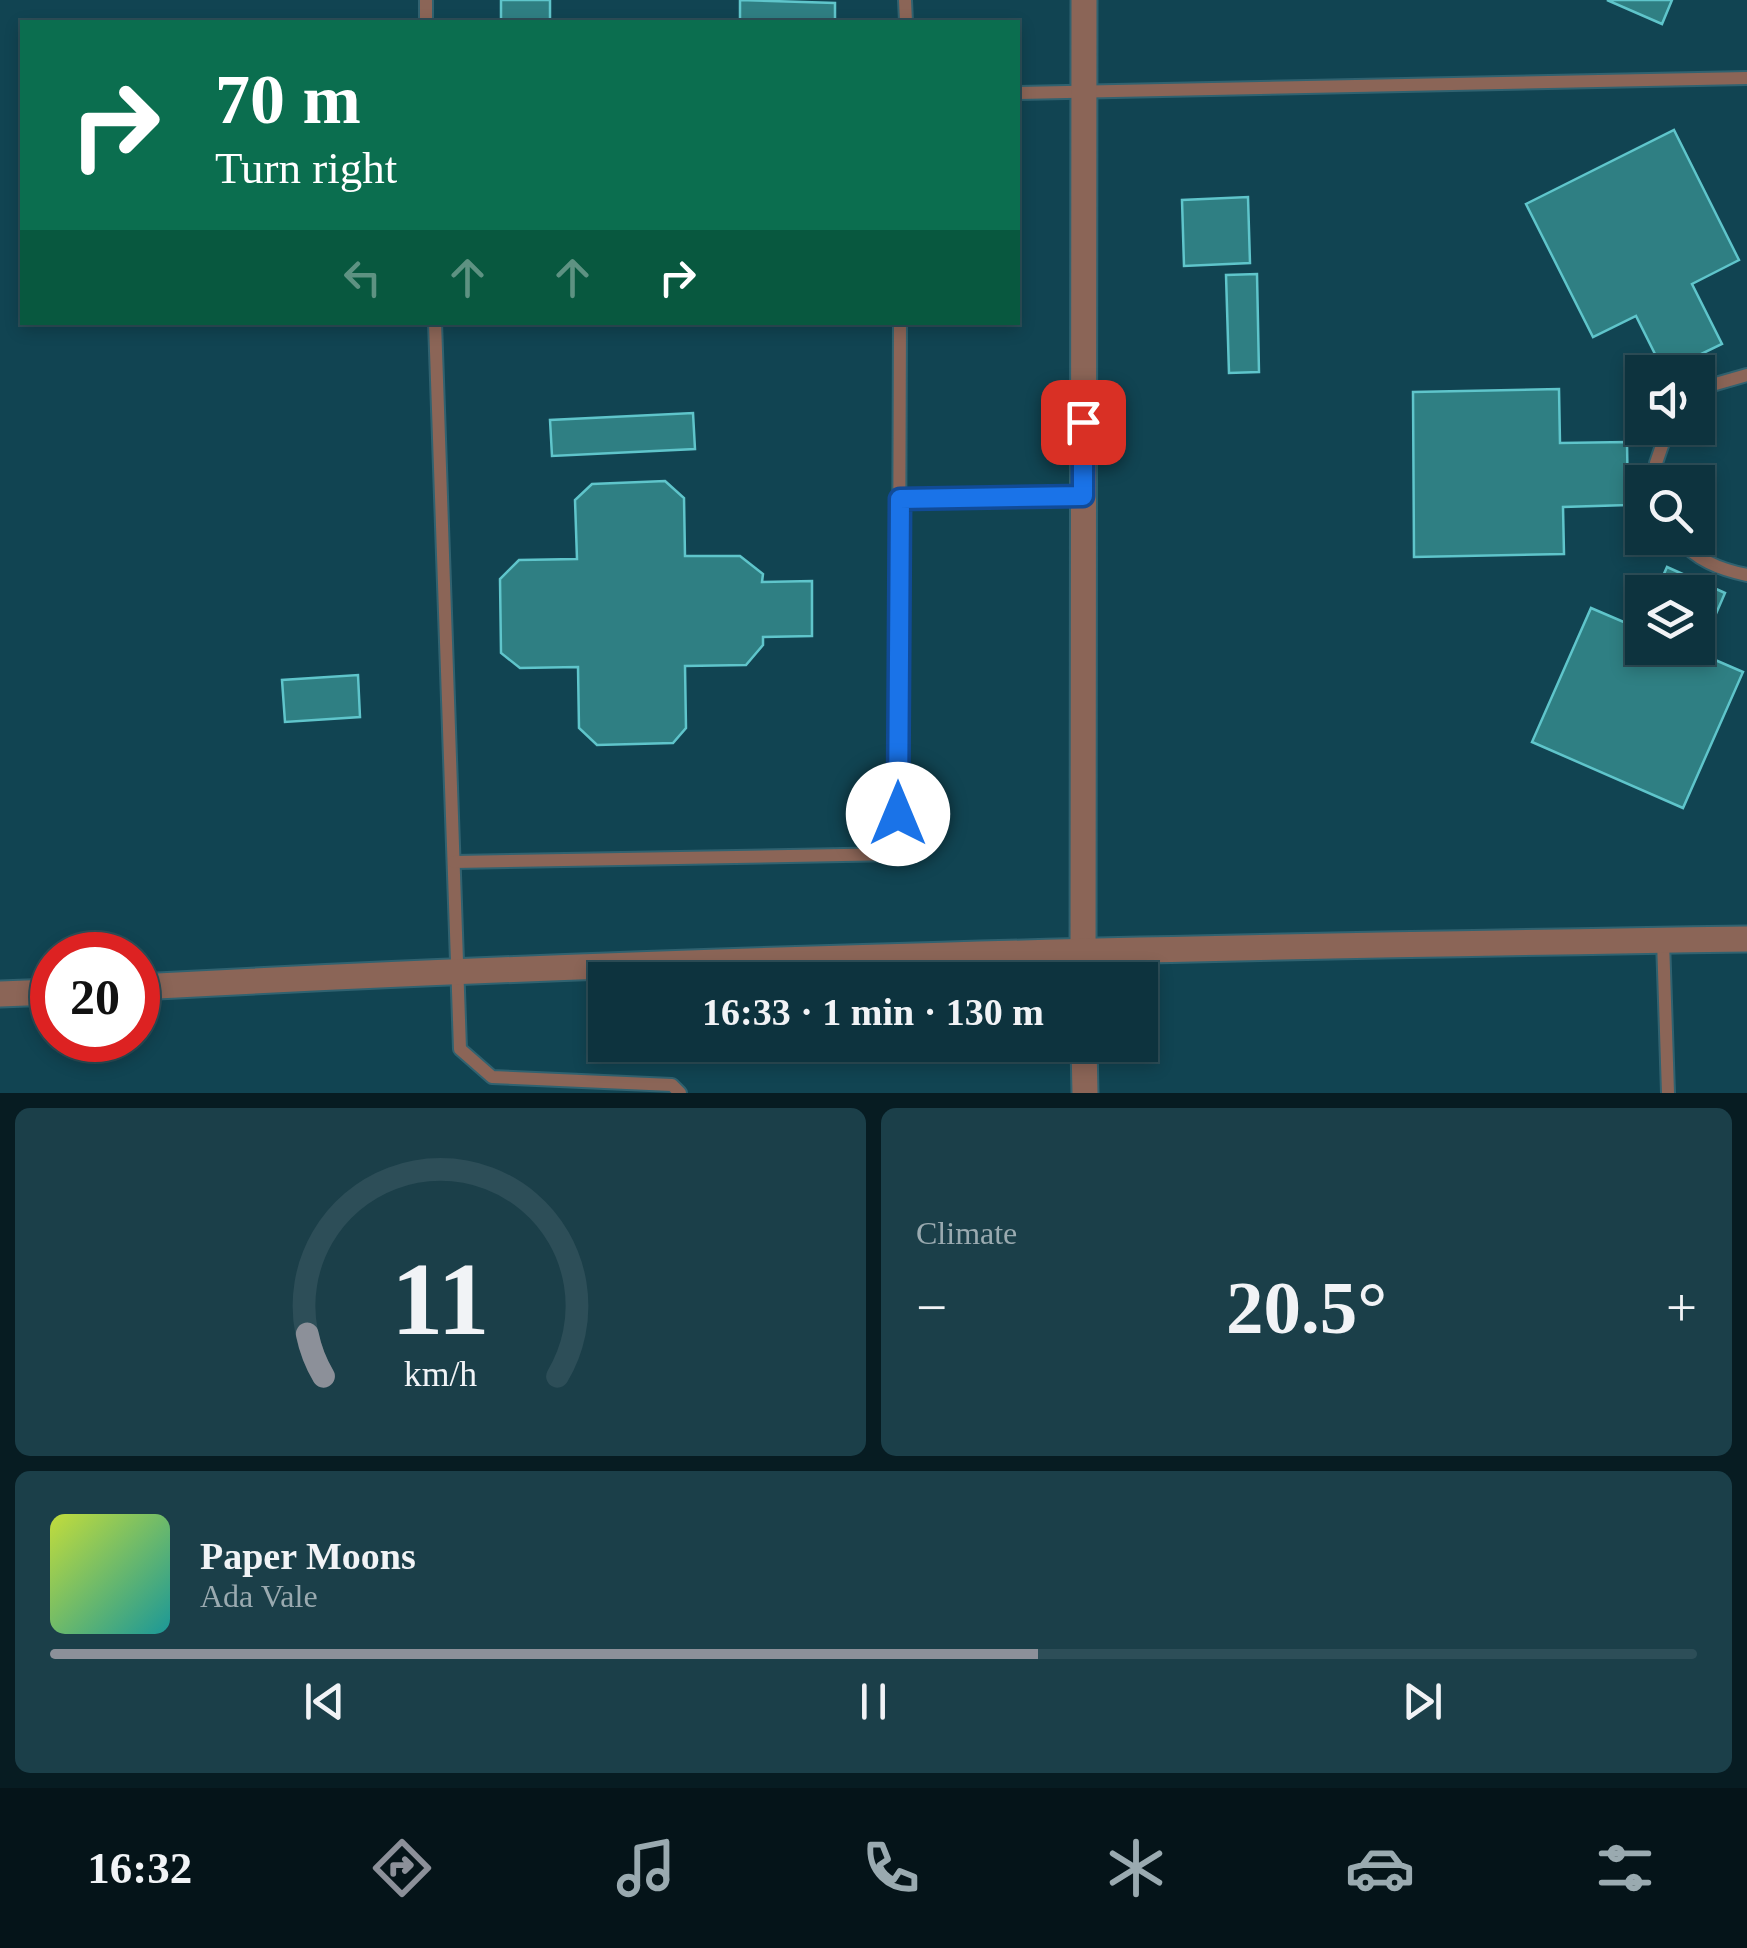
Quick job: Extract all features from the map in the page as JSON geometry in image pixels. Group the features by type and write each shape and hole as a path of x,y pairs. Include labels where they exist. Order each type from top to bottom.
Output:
{"street":[{"path":"1082,962 1084,0"},
{"path":"160,986 458,970 1747,938"},
{"path":"0,994 30,993"},
{"path":"1084,1062 1085,1093"}],"lane":[{"path":"1020,93 1747,78"},
{"path":"435,325 460,1049 492,1077 672,1085 680,1093"},
{"path":"454,862 898,854 900,325"},
{"path":"1715,383 1747,375"},
{"path":"900,499 1083,496"},
{"path":"1695,555 1718,569 1747,575"},
{"path":"1663,940 1668,1093"}],"building":[{"path":"501,0 550,0 550,20 501,20"},
{"path":"740,0 835,3 835,20 740,20"},
{"path":"1607,0 1672,0 1662,24"},
{"path":"1674,130 1739,260 1692,284 1722,344 1699,355 1656,355 1636,316 1593,337 1526,204"},
{"path":"1248,197 1250,263 1184,266 1182,200"},
{"path":"1257,274 1259,372 1229,373 1226,275"},
{"path":"1559,389 1560,443 1627,445 1625,505 1563,507 1564,554 1414,557 1413,392"},
{"path":"693,413 695,449 552,456 550,420"},
{"path":"665,481 684,498 685,556 740,556 763,574 762,582 812,581 812,636 763,637 763,645 746,665 685,666 686,728 673,743 597,745 579,728 578,667 520,668 501,653 500,579 519,560 577,559 575,500 592,484"},
{"path":"1667,567 1685,575 1663,575"},
{"path":"1715,589 1725,593 1715,616"},
{"path":"1591,608 1625,623 1625,665 1715,665 1715,660 1743,672 1683,808 1532,742"},
{"path":"358,675 360,717 285,722 282,680"}],"route":[{"path":"898,814 900,499 1083,496 1083,422"}]}
